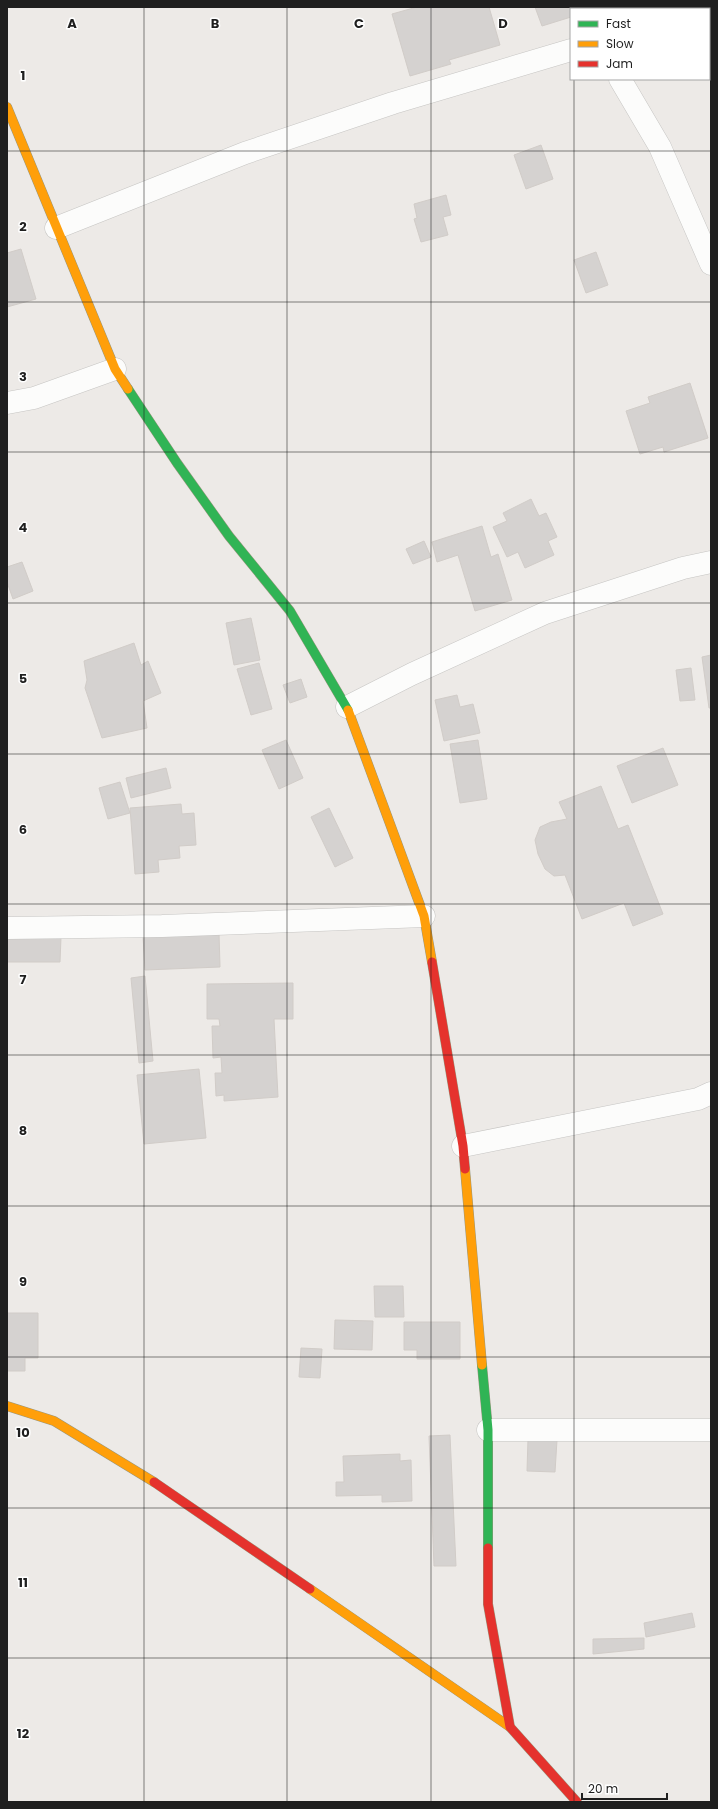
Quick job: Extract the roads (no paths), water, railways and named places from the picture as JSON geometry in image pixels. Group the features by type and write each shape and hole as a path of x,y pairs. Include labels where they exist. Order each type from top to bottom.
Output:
{"street":[{"path":"56,228 246,153 393,103 570,50"},
{"path":"621,80 660,147 711,264"},
{"path":"7,108 115,369 177,463 228,536 290,610 347,707 424,916 463,1146 488,1430 488,1604 510,1727"},
{"path":"7,403 34,398 115,369"},
{"path":"347,707 412,674 545,613 683,568 711,562"},
{"path":"7,928 162,926 424,916"},
{"path":"463,1146 698,1099 711,1093"},
{"path":"7,1406 54,1421 136,1470 510,1727 577,1802"},
{"path":"488,1430 711,1430"}]}
